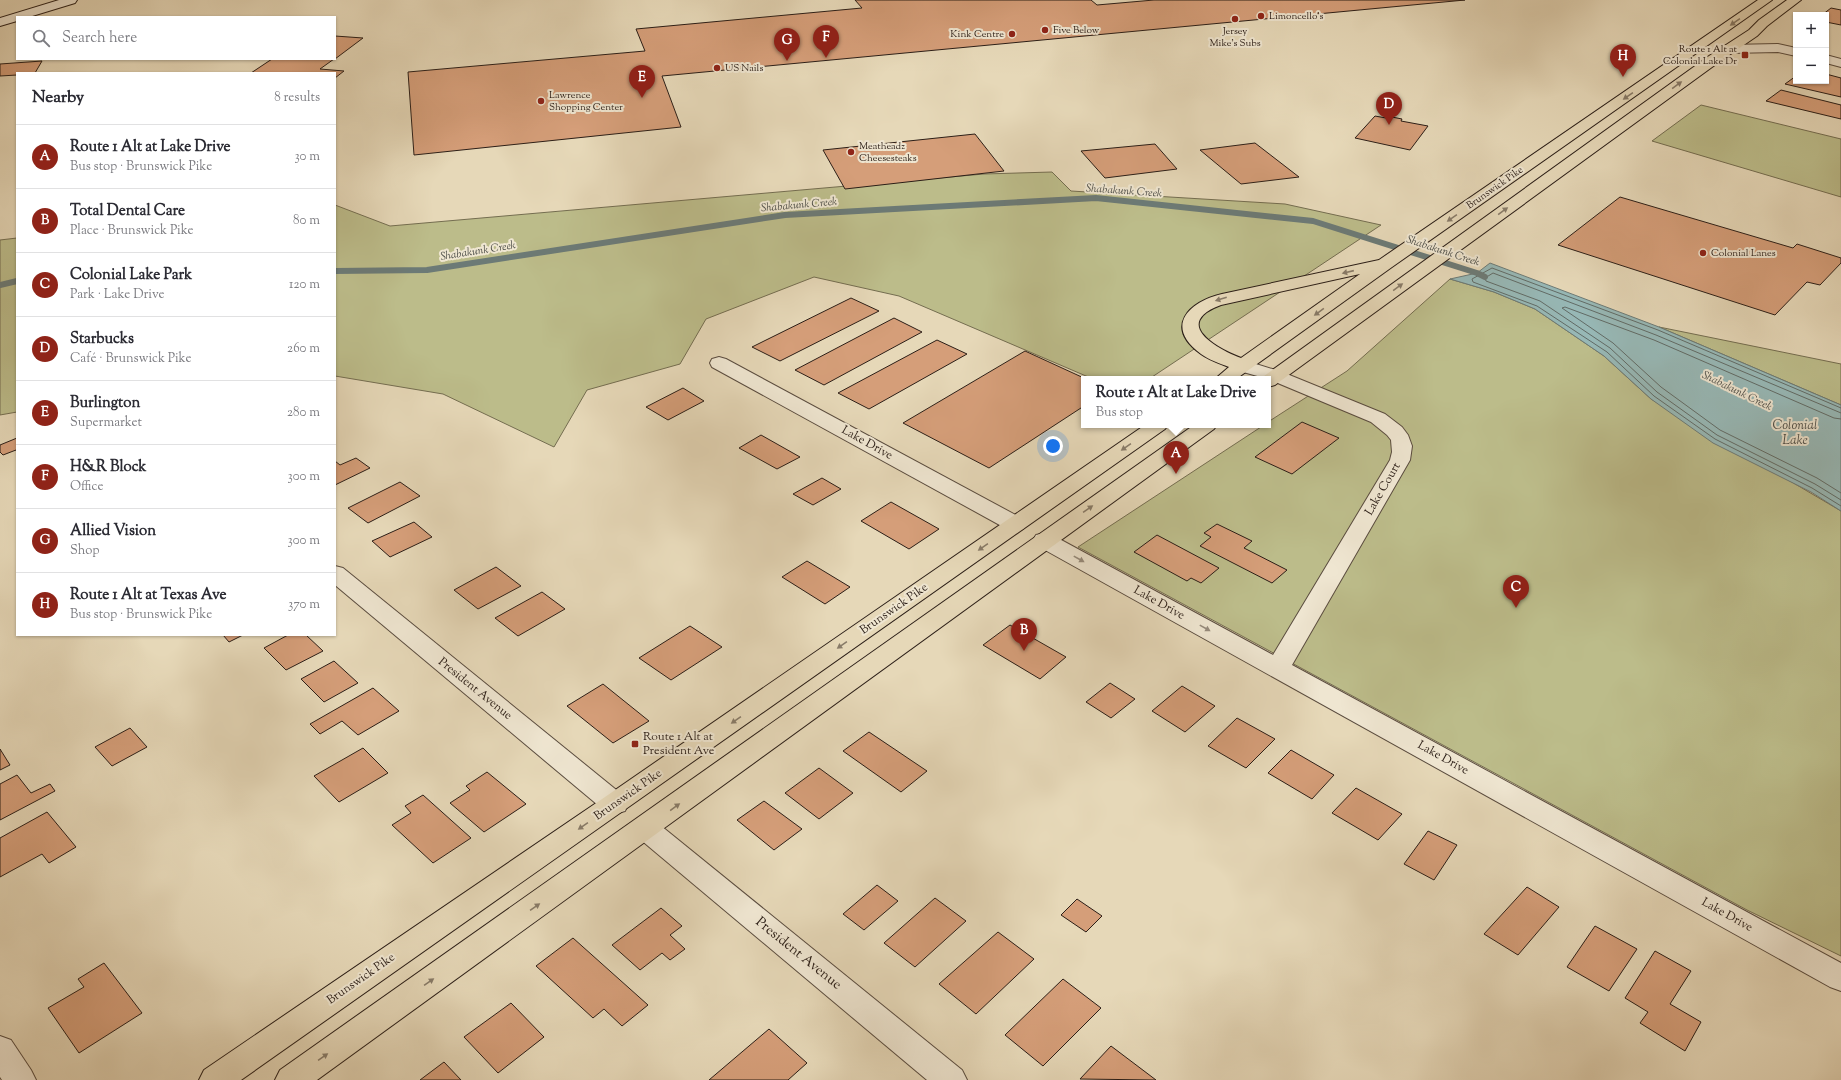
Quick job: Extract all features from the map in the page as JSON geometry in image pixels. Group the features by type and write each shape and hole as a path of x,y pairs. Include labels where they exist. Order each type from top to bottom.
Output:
{"main road":[{"name":"Brunswick Pike","path":"1228,376 1391,260 1766,0"},
{"name":"Brunswick Pike","path":"1272,378 1753,33 1763,23 1789,4 1802,0"},
{"path":"1243,366 1213,353 1199,343 1192,333 1190,322 1196,312 1205,305 1222,299 1391,260"},
{"name":"Brunswick Pike","path":"214,1080 615,804 1154,428"},
{"path":"291,1080 1202,428"}],"street":[{"path":"19,16 70,0"},
{"path":"0,22 16,17"},
{"path":"1753,33 1778,48"},
{"path":"1729,49 1778,48 1793,51"},
{"path":"1829,60 1841,62"},
{"name":"Lake Drive","path":"719,363 1016,524"},
{"name":"Lake Court","path":"1243,366 1267,376"},
{"name":"Lake Court","path":"1272,378 1378,418 1392,428 1401,439 1404,450 1400,460 1278,668"},
{"name":"Lake Drive","path":"1044,540 1841,978"},
{"name":"President Avenue","path":"336,574 615,804"},
{"name":"President Avenue","path":"645,828 951,1080"},
{"path":"0,1050 20,1080"}],"green space":[{"path":"1701,105 1841,139 1841,197 1652,141"},
{"path":"1052,172 1071,191 1285,204 1381,225 1154,376 1086,376 899,296 814,277 706,319 680,364 587,390 554,447 443,394 336,376 336,205 390,226 984,174"},
{"path":"16,238 16,412 0,415 0,240"},
{"path":"1450,279 1494,292 1535,309 1604,356 1651,399 1841,511 1841,956 1747,910 1078,547 1259,428 1271,428 1271,420 1347,371"},
{"path":"1659,327 1841,364 1841,405"}],"water":[{"name":"Colonial Lake","path":"1490,263 1659,327 1841,405 1841,511 1811,492 1713,443 1651,399 1604,356 1535,309 1494,292 1450,279 1477,273"}],"building":[{"name":"Lawrence Shopping Center","path":"855,0 1091,0 1097,5 1154,0 1465,0 662,76 681,127 414,155 408,72 645,51 636,29 862,8"},
{"path":"1831,8 1841,10 1841,25 1829,23 1829,12 1826,12"},
{"path":"336,36 363,38 336,58"},
{"path":"270,60 333,60 320,69 344,71 336,77 336,72 252,72"},
{"path":"42,61 36,72 16,72 16,75 0,76 0,64"},
{"path":"1829,75 1841,78 1841,97 1785,84 1793,78 1793,84 1829,84"},
{"path":"1781,90 1841,105 1841,119 1766,101"},
{"path":"1375,116 1386,118 1387,116 1402,119 1401,121 1428,126 1410,150 1355,138"},
{"path":"975,134 1004,171 845,189 823,150"},
{"path":"1255,143 1299,177 1241,184 1200,150"},
{"path":"1155,144 1177,169 1105,178 1081,151"},
{"name":"Colonial Lanes","path":"1620,197 1793,248 1797,244 1841,258 1841,263 1820,285 1807,282 1775,315 1558,245"},
{"path":"851,298 879,311 780,361 752,347"},
{"path":"894,318 922,332 824,385 795,370"},
{"path":"937,340 967,354 869,409 838,393"},
{"path":"1025,351 1081,377 1081,408 989,468 903,423"},
{"path":"683,388 704,401 668,420 646,407"},
{"path":"1302,422 1339,438 1292,474 1255,457"},
{"path":"761,435 800,457 777,469 739,448"},
{"path":"16,438 16,450 3,455 0,452 0,445"},
{"path":"356,458 370,468 336,485 336,462 340,465"},
{"path":"822,478 841,489 813,505 793,494"},
{"path":"400,482 420,496 368,523 348,508"},
{"path":"891,502 939,529 909,549 861,521"},
{"path":"414,522 432,537 390,557 372,541"},
{"path":"1217,524 1252,541 1244,548 1287,570 1272,583 1200,546 1211,537 1204,533"},
{"path":"1157,535 1219,568 1201,583 1191,578 1187,581 1134,552"},
{"path":"807,561 850,587 825,604 782,577"},
{"path":"496,567 521,586 478,609 454,590"},
{"path":"542,592 565,609 518,636 495,618"},
{"path":"1010,625 1066,657 1040,679 983,645"},
{"path":"690,626 722,647 671,680 639,658"},
{"path":"224,636 241,636 229,642"},
{"path":"286,636 307,636 323,651 286,670 264,648"},
{"path":"334,661 358,683 324,702 301,679"},
{"path":"1110,683 1135,699 1111,718 1086,702"},
{"path":"603,684 649,721 613,743 567,706"},
{"path":"1182,686 1215,706 1185,732 1152,711"},
{"path":"373,688 399,711 358,735 342,721 320,734 310,724"},
{"path":"1237,718 1275,739 1246,768 1208,746"},
{"path":"130,728 147,747 112,766 95,747"},
{"path":"869,732 927,771 901,792 843,751"},
{"path":"363,748 388,773 339,802 314,776"},
{"path":"0,749 10,765 0,770"},
{"path":"1291,750 1334,775 1312,799 1268,773"},
{"path":"819,768 853,793 819,819 785,793"},
{"path":"487,772 526,804 484,832 450,803 470,790 466,786"},
{"path":"17,775 31,793 50,784 55,791 0,820 0,784"},
{"path":"1356,788 1402,814 1378,840 1332,813"},
{"path":"423,795 471,838 433,863 392,825 411,813 405,806"},
{"path":"764,801 802,829 774,850 737,820"},
{"path":"47,812 76,847 49,863 42,854 0,877 0,838"},
{"path":"1428,831 1457,845 1434,880 1404,864"},
{"path":"877,885 898,901 864,930 843,914"},
{"path":"1527,887 1559,907 1518,955 1484,934"},
{"path":"935,898 966,921 915,967 884,943"},
{"path":"1077,899 1102,916 1086,932 1061,915"},
{"path":"661,908 682,926 670,935 685,949 670,960 662,953 640,970 612,945"},
{"path":"1595,926 1637,949 1609,991 1567,967"},
{"path":"998,932 1034,959 976,1014 939,984"},
{"path":"573,938 648,1005 622,1026 604,1009 593,1018 536,966"},
{"path":"1655,951 1691,971 1670,1004 1701,1022 1685,1051 1640,1023 1648,1012 1625,998"},
{"path":"104,963 142,1013 79,1053 48,1008 84,987 78,979"},
{"path":"1063,979 1101,1008 1043,1066 1005,1035"},
{"path":"511,1003 544,1037 498,1073 464,1037"},
{"path":"769,1029 807,1063 788,1080 709,1080"},
{"path":"1111,1046 1156,1080 1080,1079"},
{"path":"444,1062 461,1080 420,1080"}],"waterway":[{"name":"Shabakunk Creek","path":"336,271 427,270 785,215 1096,198 1313,221 1477,273 1485,277"},
{"name":"Shabakunk Creek","path":"0,285 16,281"}],"place":[{"name":"Limoncello's","path":"1261,16"},
{"name":"Jersey Mike's Subs","path":"1235,19"},
{"name":"Five Below","path":"1045,30"},
{"name":"Kink Centre","path":"1012,34"},
{"name":"Route 1 Alt at Colonial Lake Dr","path":"1745,55"},
{"name":"H&R Block","path":"826,58"},
{"name":"Allied Vision","path":"787,61"},
{"name":"US Nails","path":"717,68"},
{"name":"Route 1 Alt at Texas Ave","path":"1623,77"},
{"name":"Burlington","path":"642,98"},
{"name":"Lawrence Shopping Center","path":"541,101"},
{"name":"Starbucks","path":"1389,125"},
{"name":"Meatheadz Cheesesteaks","path":"851,152"},
{"name":"Colonial Lanes","path":"1703,253"},
{"name":"Route 1 Alt at Lake Drive","path":"1176,474"},
{"name":"Colonial Lake Park","path":"1516,608"},
{"name":"Total Dental Care","path":"1024,651"},
{"name":"Route 1 Alt at President Ave","path":"635,744"}]}
